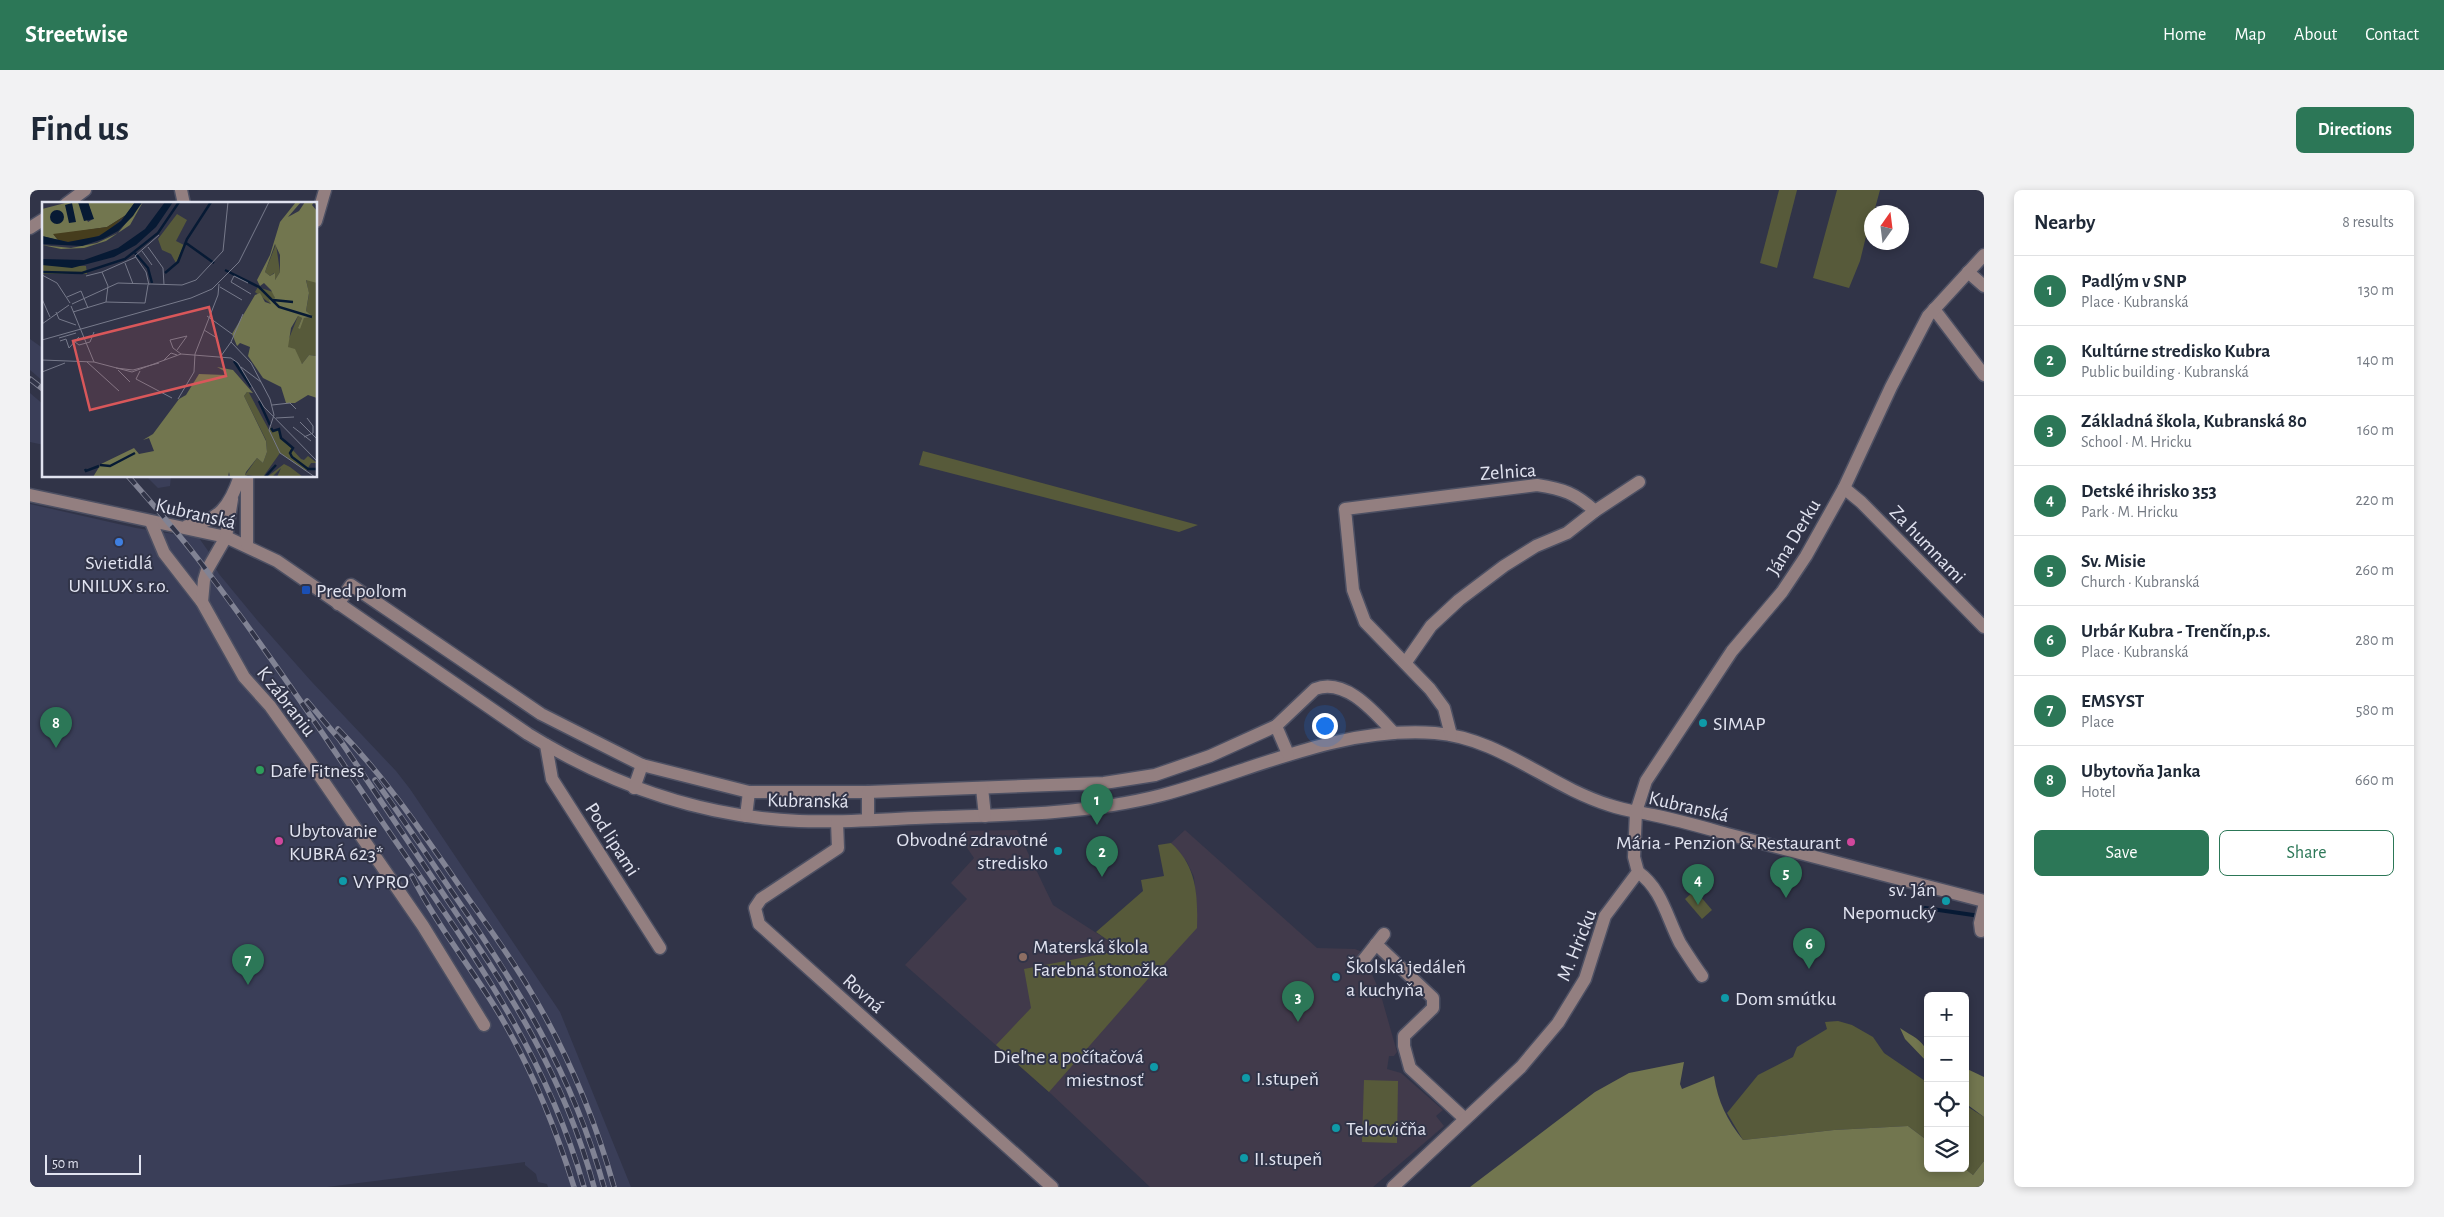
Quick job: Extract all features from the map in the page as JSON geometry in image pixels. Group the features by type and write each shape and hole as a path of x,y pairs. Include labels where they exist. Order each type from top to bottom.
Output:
{"street":[{"path":"318,214 325,190"},
{"path":"68,202 81,192"},
{"path":"30,228 42,220"},
{"name":"Jána Derku","path":"1636,812 1646,781 1667,748 1732,651 1782,592 1806,556 1844,488 1910,348 1934,309 1984,255"},
{"path":"1968,272 1984,286"},
{"path":"1934,309 1984,375"},
{"path":"202,602 207,570 226,537 232,498 239,478"},
{"path":"247,478 247,545"},
{"path":"1406,662 1431,626 1459,600 1512,561 1536,546 1567,533 1639,482"},
{"name":"Zelnica","path":"1451,735 1444,708 1406,662 1365,622 1353,590 1345,509 1537,485 1558,488 1580,496 1595,512"},
{"name":"Za humnami","path":"1844,488 1861,502 1984,627"},
{"name":"Kubranská","path":"30,494 226,537 247,545 277,561 546,745 600,774 634,788 706,808 746,816 837,822 985,816 1106,806 1146,799 1288,754 1347,740 1394,733 1451,735 1481,743 1593,800 1984,901"},
{"path":"180,527 210,521 218,515 232,498"},
{"name":"K zábraniu","path":"151,522 164,553 202,602 244,677 270,706 308,759 423,926 484,1025"},
{"name":"Kubranská","path":"338,604 351,585 541,714 642,765 749,792 868,792 1104,783 1155,775 1210,756 1276,726 1315,689 1329,686 1360,700 1394,733"},
{"path":"428,666 442,647"},
{"path":"528,734 541,714"},
{"path":"1276,726 1288,754"},
{"name":"Pod lipami","path":"546,745 552,779 660,948"},
{"path":"1210,756 1217,778"},
{"path":"634,788 642,765"},
{"path":"1104,783 1106,806"},
{"path":"982,788 985,816"},
{"name":"Kubranská","path":"746,816 749,792"},
{"name":"Kubranská","path":"868,792 868,820"},
{"path":"1636,812 1634,857 1638,872 1646,878 1664,903 1680,941 1702,976"},
{"name":"Rovná","path":"837,822 838,848 762,899 755,908 759,924 1052,1187"},
{"name":"M. Hricku","path":"1394,1187 1464,1118 1520,1067 1558,1023 1585,979 1605,916 1638,872"},
{"path":"1980,927 1984,908"},
{"path":"1362,962 1384,934"},
{"path":"1376,944 1433,998 1433,1008 1404,1036 1404,1046 1410,1068 1464,1118"}],"shaded area":[{"path":"30,339 42,348 42,380 30,370"},
{"path":"30,393 42,403 42,445 30,442"},
{"path":"148,478 171,478 170,486 158,488"},
{"path":"30,504 136,528 199,538 218,565 216,569 219,574 257,620 311,681 396,771 410,789 560,1012 631,1187 548,1187 547,1184 538,1182 536,1174 525,1165 525,1162 327,1187 30,1187"},
{"path":"1017,830 1053,905 1157,972 1197,910 1194,877 1187,862 1171,843 1185,830 1317,948 1355,949 1362,952 1380,992 1397,1052 1394,1056 1389,1056 1387,1069 1401,1073 1443,1110 1436,1116 1444,1126 1373,1187 1150,1187 1049,1092 905,965 967,899 951,883 974,858 959,836 960,831"}],"green space":[{"path":"1779,190 1797,190 1777,268 1760,263"},
{"path":"1837,190 1880,190 1876,205 1864,205 1864,245 1860,261 1849,288 1813,278"},
{"path":"923,451 1198,525 1179,532 919,465"},
{"path":"1171,843 1180,852 1191,872 1196,893 1197,928 1157,972 1155,971 1049,1092 996,1045 1031,1008 1024,969 1122,950 1096,932 1143,891 1141,880 1164,876 1158,845"},
{"path":"1695,890 1712,910 1702,919 1685,899"},
{"path":"1838,1021 1852,1025 1873,1037 1884,1053 1924,1080 1924,1138 1908,1126 1834,1130 1743,1140 1727,1113 1758,1075 1793,1057 1797,1047 1827,1029 1825,1022"},
{"path":"1900,1028 1920,1041 1924,1047 1924,1059 1905,1039"},
{"path":"1684,1062 1680,1084 1682,1089 1714,1076 1724,1110 1743,1140 1834,1130 1908,1126 1924,1138 1924,1172 1969,1172 1973,1175 1984,1161 1984,1187 1470,1187 1595,1092 1629,1073"},
{"path":"1969,1070 1984,1077 1984,1117 1969,1106"},
{"path":"1364,1080 1398,1081 1397,1143 1362,1142"},
{"path":"1969,1108 1984,1117 1984,1161 1973,1175 1969,1172"}],"waterway":[{"path":"1925,908 1980,916"}],"railway":[{"path":"30,379 42,388"},
{"path":"130,478 169,523 253,633 472,953 524,1041 547,1088 567,1136 584,1187"},
{"path":"307,701 340,740 466,927 510,997 550,1069 567,1107 594,1187"},
{"path":"338,729 370,764 399,801 494,934 522,977 544,1015 579,1086 598,1136 614,1187"},
{"path":"375,780 475,925 540,1031 576,1106 604,1187"},
{"path":"412,876 442,928 498,1012 532,1075 559,1142 574,1187"}],"place":[{"name":"Svietidlá UNILUX s.r.o.","path":"119,542"},
{"name":"Pred poľom","path":"306,590"},
{"name":"SIMAP","path":"1703,723"},
{"name":"Ubytovňa Janka","path":"56,748"},
{"name":"Dafe Fitness","path":"260,770"},
{"name":"Padlým v SNP","path":"1097,825"},
{"name":"Ubytovanie KUBRÁ 623*","path":"279,841"},
{"name":"Mária - Penzion & Restaurant","path":"1851,842"},
{"name":"Obvodné zdravotné stredisko","path":"1058,851"},
{"name":"Kultúrne stredisko Kubra","path":"1102,877"},
{"name":"VYPRO","path":"343,881"},
{"name":"Sv. Misie","path":"1786,898"},
{"name":"sv. Ján Nepomucký","path":"1946,901"},
{"name":"Detské ihrisko 353","path":"1698,905"},
{"name":"Materská škola Farebná stonožka","path":"1023,957"},
{"name":"Urbár Kubra - Trenčín,p.s.","path":"1809,969"},
{"name":"Školská jedáleň a kuchyňa","path":"1336,977"},
{"name":"EMSYST","path":"248,985"},
{"name":"Dom smútku","path":"1725,998"},
{"name":"Základná škola, Kubranská 80","path":"1298,1022"},
{"name":"Dieľne a počítačová miestnosť","path":"1154,1067"},
{"name":"I.stupeň","path":"1246,1078"},
{"name":"Telocvičňa","path":"1336,1128"},
{"name":"II.stupeň","path":"1244,1158"}]}
